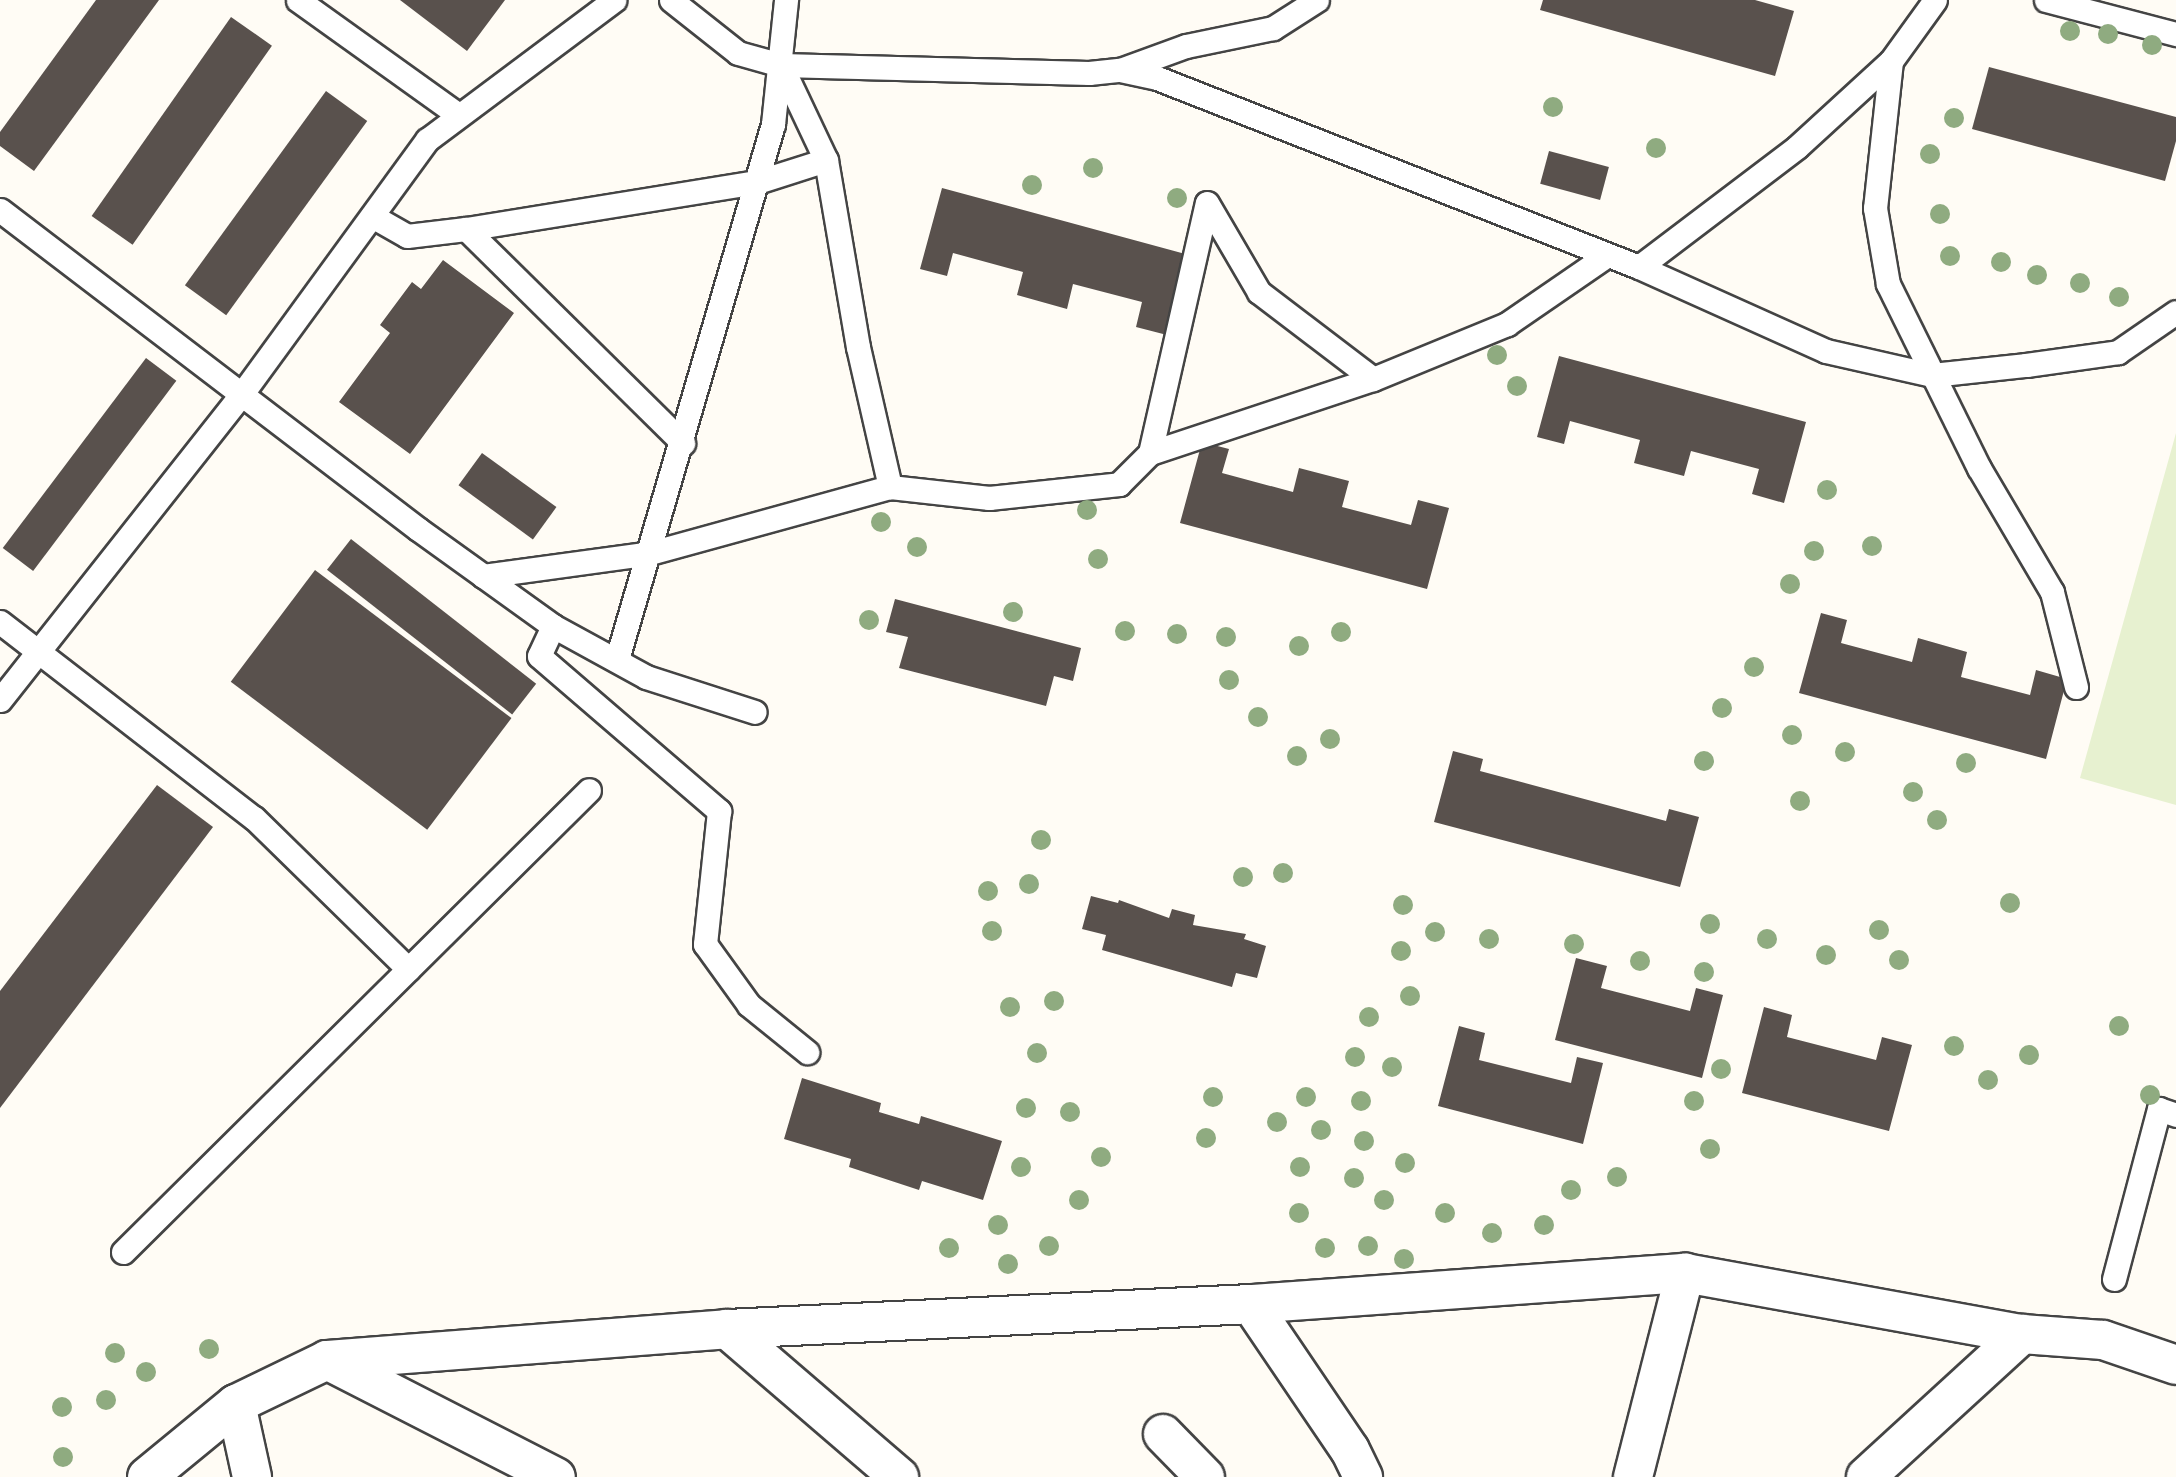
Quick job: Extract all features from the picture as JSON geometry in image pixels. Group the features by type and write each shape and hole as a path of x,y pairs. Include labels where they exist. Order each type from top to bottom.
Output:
{"street":[{"path":"1633,1477 1685,1273"},
{"path":"148,1477 236,1404 327,1360 727,1329 1251,1304 1685,1273 2022,1334 2103,1340 2176,1365"},
{"path":"1251,1304 1350,1450 1363,1477"},
{"path":"727,1329 899,1477"},
{"path":"1866,1477 2022,1334"},
{"path":"327,1360 556,1477"},
{"path":"236,1404 253,1477"},
{"path":"1163,1434 1205,1477"}],"lane":[{"path":"298,0 457,114"},
{"path":"0,700 36,649 241,395 427,140 457,114 614,0"},
{"path":"671,0 738,53 781,65 1120,70 1157,78 1639,267 1826,351 1932,375 2118,352 2176,312"},
{"path":"617,659 683,443 773,124 786,0"},
{"path":"1120,70 1186,46 1273,27 1317,0"},
{"path":"1639,267 1797,147 1891,61 1935,0"},
{"path":"2046,0 2176,34"},
{"path":"1891,61 1875,208 1888,284 1979,468 2052,592 2076,687"},
{"path":"781,65 826,160 858,346 890,487"},
{"path":"372,216 407,236 466,229 757,182 826,160"},
{"path":"1150,453 1207,203 1259,292 1373,379"},
{"path":"0,210 241,395 553,626 646,677 755,712"},
{"path":"466,229 683,443"},
{"path":"483,576 650,553 890,487 989,498 1119,484 1150,453 1373,379 1507,324 1606,256"},
{"path":"0,622 254,818 408,969"},
{"path":"553,626 539,656 719,811 705,944 749,1005 807,1052"},
{"path":"123,1252 589,790"},
{"path":"2114,1279 2160,1109 2176,1115"}],"green space":[{"path":"2176,433 2176,805 2080,778"}],"building":[{"path":"96,0 159,0 34,171 0,146 0,132"},
{"path":"400,0 505,0 467,51"},
{"path":"1543,0 1755,0 1794,11 1775,76 1540,10"},
{"path":"231,17 272,46 133,245 92,216"},
{"path":"1989,67 2176,117 2176,141 2165,181 1972,129"},
{"path":"326,91 367,121 226,315 185,285"},
{"path":"1549,151 1609,167 1600,200 1540,184"},
{"path":"942,188 1189,255 1167,335 1136,327 1142,302 1073,284 1067,309 1017,295 1023,272 953,253 947,276 920,269"},
{"path":"443,260 514,313 410,454 339,402 390,333 380,325 412,282 421,289"},
{"path":"1559,356 1806,422 1784,503 1752,494 1759,469 1691,451 1684,476 1634,463 1640,440 1570,421 1564,444 1537,437"},
{"path":"146,358 176,381 33,571 3,548"},
{"path":"1202,442 1229,449 1222,473 1293,492 1299,468 1349,481 1342,507 1411,525 1418,500 1449,508 1427,589 1180,523"},
{"path":"482,453 556,507 533,539 458,485"},
{"path":"351,539 536,684 512,714 327,570"},
{"path":"315,570 511,718 427,830 231,682"},
{"path":"895,599 1081,648 1073,681 1054,676 1046,706 899,668 908,637 886,632"},
{"path":"1821,613 1847,620 1841,643 1912,662 1918,638 1967,652 1961,677 2030,695 2036,670 2067,679 2046,759 1799,693"},
{"path":"1453,751 1483,759 1480,771 1666,821 1669,809 1699,817 1680,887 1434,822"},
{"path":"157,785 213,827 0,1108 0,991"},
{"path":"1091,896 1118,903 1119,900 1169,918 1172,909 1195,915 1193,925 1246,934 1244,939 1266,946 1257,978 1236,973 1232,987 1102,950 1106,935 1082,929"},
{"path":"1576,958 1607,966 1601,988 1690,1011 1696,988 1723,995 1702,1078 1555,1040"},
{"path":"1764,1007 1792,1015 1787,1037 1876,1060 1882,1037 1912,1045 1889,1131 1742,1093"},
{"path":"1459,1026 1485,1033 1479,1060 1571,1083 1577,1057 1603,1063 1583,1144 1438,1106"},
{"path":"802,1078 881,1103 879,1112 919,1124 921,1116 1002,1141 983,1200 922,1181 919,1190 849,1167 851,1159 784,1139"}]}
